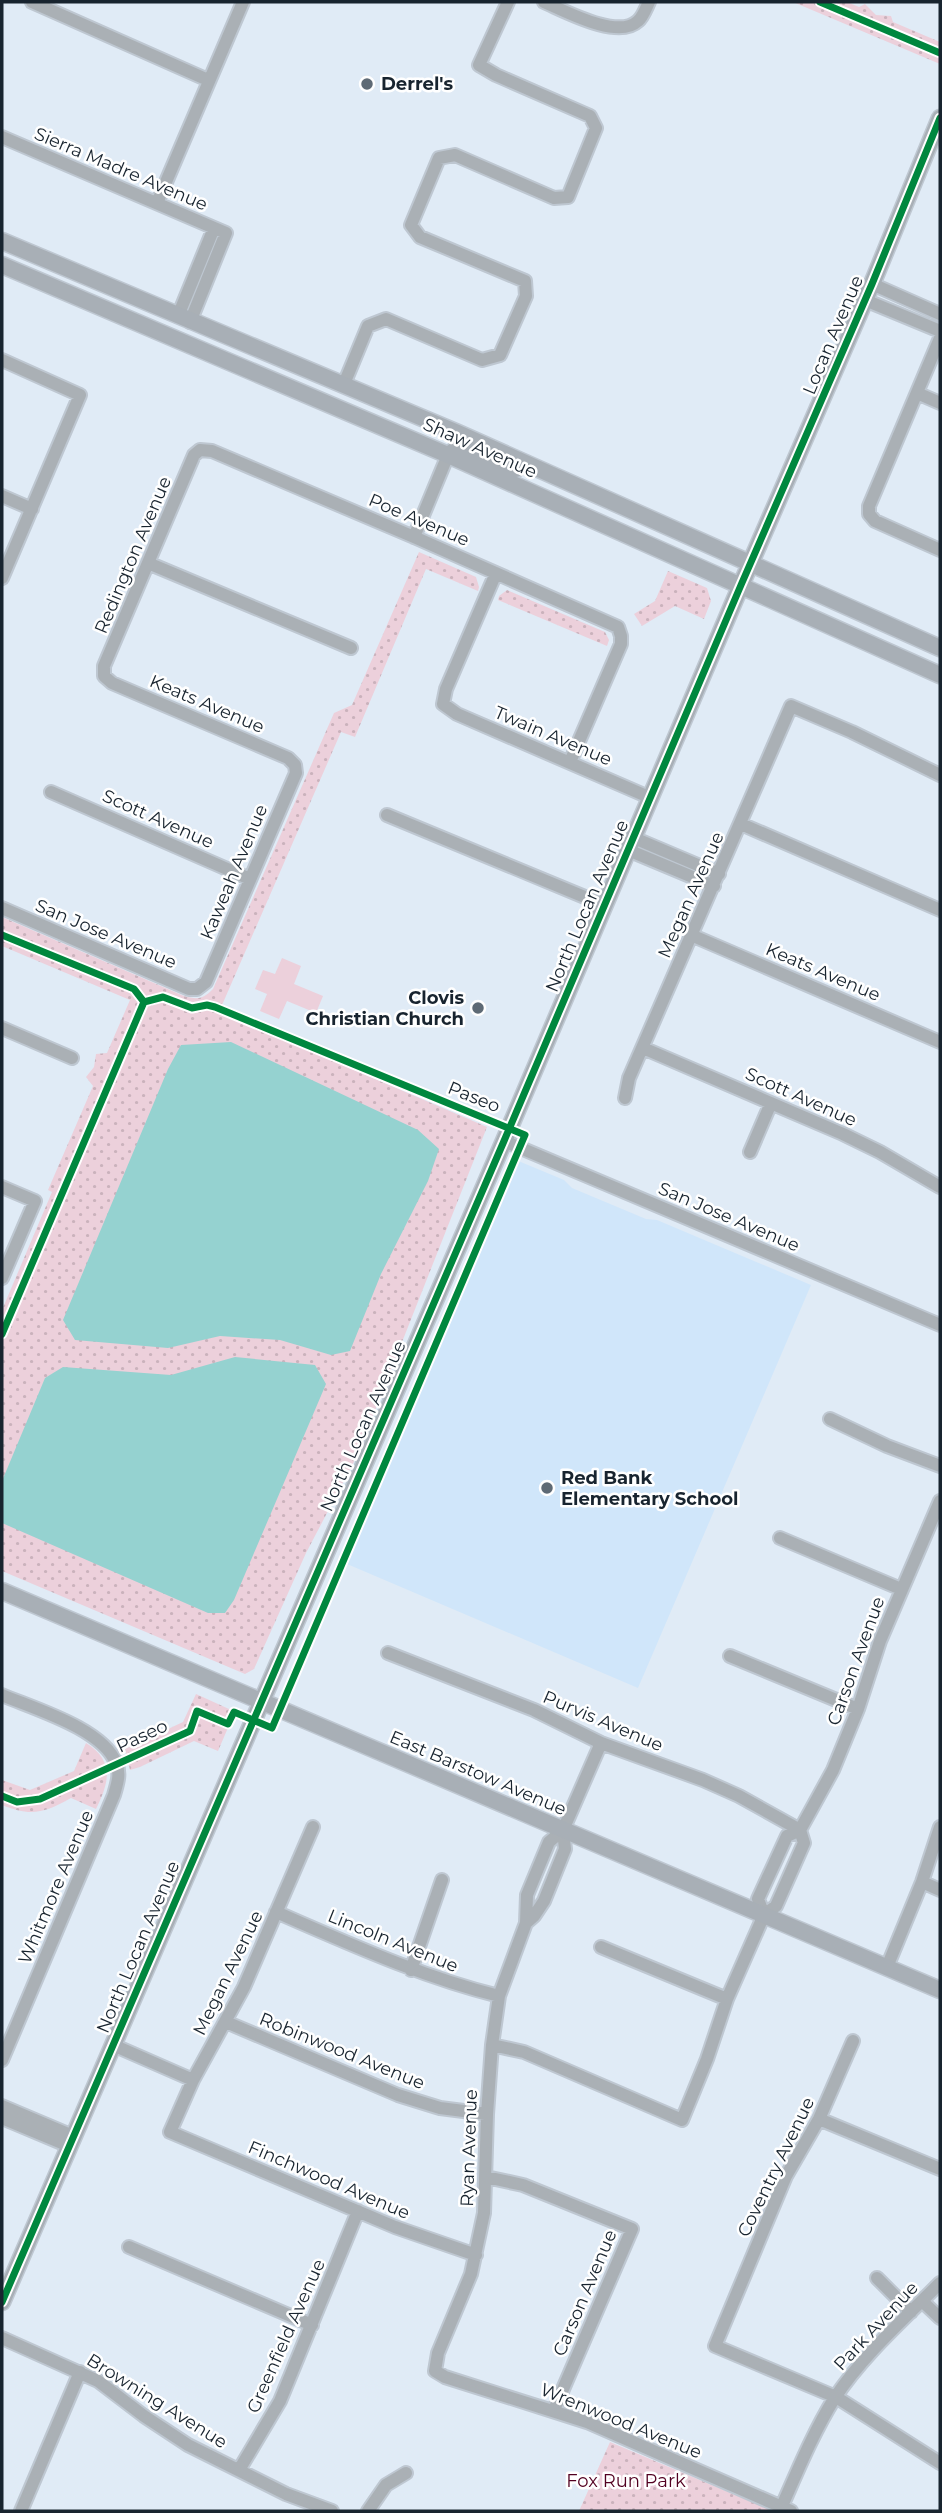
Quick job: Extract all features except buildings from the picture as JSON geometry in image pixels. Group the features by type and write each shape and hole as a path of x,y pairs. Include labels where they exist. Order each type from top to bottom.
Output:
{"street":[{"path":"32,2 208,80"},
{"path":"157,203 243,2"},
{"path":"344,384 368,326 386,320 482,360 500,355 526,296 525,281 420,237 411,225 439,158 455,155 554,198 568,197 596,128 590,116 496,75 480,65 508,2"},
{"path":"544,2 599,25 630,27 640,20 649,2"},
{"name":"Locan Avenue","path":"751,562 872,284 940,118"},
{"name":"Sierra Madre Avenue","path":"2,137 220,230 184,319"},
{"name":"Shaw Avenue","path":"2,243 344,384 587,489 940,648"},
{"name":"Shaw Avenue","path":"2,265 448,455 940,675"},
{"path":"43,283 91,290 175,326 186,326 184,319"},
{"path":"872,284 940,314"},
{"path":"865,300 940,331"},
{"path":"940,338 869,506 869,514 875,521 940,550"},
{"path":"2,360 80,396 2,578"},
{"path":"917,393 940,403"},
{"path":"414,537 448,455 458,448 464,448 543,480 587,489"},
{"name":"Poe Avenue","path":"200,450 212,451 414,537 609,622 620,631 621,644 570,762"},
{"name":"Redington Avenue","path":"104,676 104,666 194,456 200,450"},
{"path":"2,496 32,509"},
{"name":"North Locan Avenue","path":"2,2302 751,562"},
{"path":"148,563 351,648"},
{"name":"Twain Avenue","path":"496,573 446,689 443,704 457,714 651,798"},
{"name":"Keats Avenue","path":"104,676 112,683 288,758 295,765"},
{"name":"Megan Avenue","path":"625,1098 629,1079 791,706 940,775"},
{"name":"Kaweah Avenue","path":"197,989 206,982 296,773 295,765"},
{"name":"Scott Avenue","path":"51,792 250,879"},
{"path":"387,815 604,905"},
{"path":"741,824 940,910"},
{"path":"631,844 717,880"},
{"name":"San Jose Avenue","path":"2,908 189,989 197,989"},
{"name":"Keats Avenue","path":"691,935 940,1042"},
{"path":"2,1028 72,1058"},
{"name":"Scott Avenue","path":"643,1048 880,1152 940,1187"},
{"path":"750,1153 771,1103"},
{"name":"San Jose Avenue","path":"504,1141 940,1325"},
{"path":"2,1187 35,1201 2,1278"},
{"path":"830,1419 887,1446 940,1466"},
{"name":"Carson Avenue","path":"764,1915 758,1899 787,1836 800,1830 833,1770 858,1709 880,1641 940,1501"},
{"path":"780,1538 901,1589"},
{"name":"East Barstow Avenue","path":"2,1591 940,1990"},
{"name":"Purvis Avenue","path":"388,1653 534,1710 601,1743 715,1786 800,1830"},
{"path":"730,1656 858,1709"},
{"name":"Whitmore Avenue","path":"2,1695 88,1732 106,1745 117,1764 119,1778 114,1795 6,2038 2,2060"},
{"path":"564,1830 601,1743"},
{"name":"Megan Avenue","path":"170,2132 193,2080 226,2022 313,1826"},
{"path":"887,1967 922,1882 940,1827"},
{"name":"Ryan Avenue","path":"435,2371 438,2353 471,2274 484,2213 487,2114 499,1996 526,1923 527,1895 549,1842 564,1830"},
{"name":"Ryan Avenue","path":"526,1923 539,1908 550,1888 565,1849 564,1830"},
{"name":"Carson Avenue","path":"492,2045 524,2052 682,2120 707,2059 727,1999 764,1915 776,1906 804,1843 800,1830"},
{"path":"411,1970 442,1880"},
{"path":"922,1882 940,1890"},
{"name":"Lincoln Avenue","path":"276,1912 411,1970 499,1996"},
{"path":"601,1947 727,1999"},
{"name":"Robinwood Avenue","path":"226,2022 398,2095 440,2108 487,2114"},
{"name":"Coventry Avenue","path":"836,2397 715,2346 786,2176 819,2119 853,2041"},
{"path":"113,2045 193,2080"},
{"path":"2,2106 71,2141"},
{"path":"2,2118 71,2141"},
{"path":"819,2119 940,2169"},
{"name":"Finchwood Avenue","path":"170,2132 422,2238 476,2255"},
{"name":"Carson Avenue","path":"486,2177 523,2185 632,2228 554,2410"},
{"name":"Greenfield Avenue","path":"239,2470 280,2401 358,2211"},
{"path":"129,2247 312,2325"},
{"path":"877,2278 911,2312"},
{"name":"Park Avenue","path":"787,2509 803,2457 836,2397 866,2357 940,2283"},
{"path":"922,2301 940,2318"},
{"name":"Browning Avenue","path":"2,2338 110,2388 144,2416 188,2445 286,2494 332,2511"},
{"name":"Wrenwood Avenue","path":"435,2371 445,2377 554,2410 787,2509"},
{"path":"21,2511 80,2372"},
{"path":"836,2397 940,2463"},
{"path":"368,2511 386,2485 407,2473"}],"shaded area":[{"path":"231,1042 418,1130 439,1149 428,1181 381,1274 350,1351 331,1355 280,1340 220,1336 168,1348 75,1340 63,1320 168,1069 181,1045"},
{"name":"Red Bank Elementary School","path":"516,1160 564,1180 572,1188 646,1219 657,1220 811,1285 638,1688 340,1561 403,1415 410,1406 442,1333 442,1321 511,1162"},
{"path":"235,1357 315,1365 326,1384 234,1600 225,1613 208,1613 2,1523 2,1481 45,1378 63,1367 171,1375"}],"green space":[{"path":"793,2 847,2 859,7 865,4 876,15 891,16 893,22 940,42 940,64"},
{"path":"419,552 476,577 478,591 426,569 355,737 341,732 219,1012 487,1127 357,1456 306,1553 254,1669 245,1674 2,1571 2,1310 52,1192 48,1190 93,1086 86,1077 94,1067 96,1054 107,1053 130,1000 2,946 2,917 184,996 200,998 213,989 334,713 352,705"},
{"path":"668,571 707,588 711,601 704,619 675,606 642,626 634,614 655,601"},
{"path":"507,590 605,632 609,640 607,646 498,600"},
{"path":"282,958 301,966 294,984 323,996 316,1013 287,1001 279,1019 260,1011 267,994 255,989 263,970 275,974"},
{"path":"196,1694 229,1709 233,1716 218,1751 194,1741 130,1770 125,1749 183,1722"},
{"path":"86,1743 102,1757 107,1773 96,1809 71,1798 37,1812 21,1811 2,1805 2,1780 30,1790 74,1771"},
{"name":"Fox Run Park","path":"610,2442 773,2511 579,2511"}],"cycle path":[{"path":"820,2 940,53"},
{"path":"2,2302 504,1141 872,284 940,118"},
{"path":"2,935 134,989 144,1002 2,1334"},
{"name":"Paseo","path":"2,1796 17,1802 40,1799 190,1731 197,1711 228,1724 234,1712 272,1728 525,1135 215,1007 207,1005 192,1008 163,997 144,1002"}],"place":[{"name":"Derrel's","path":"367,84"},
{"name":"Clovis Christian Church","path":"478,1008"},
{"name":"Red Bank Elementary School","path":"547,1488"}]}
